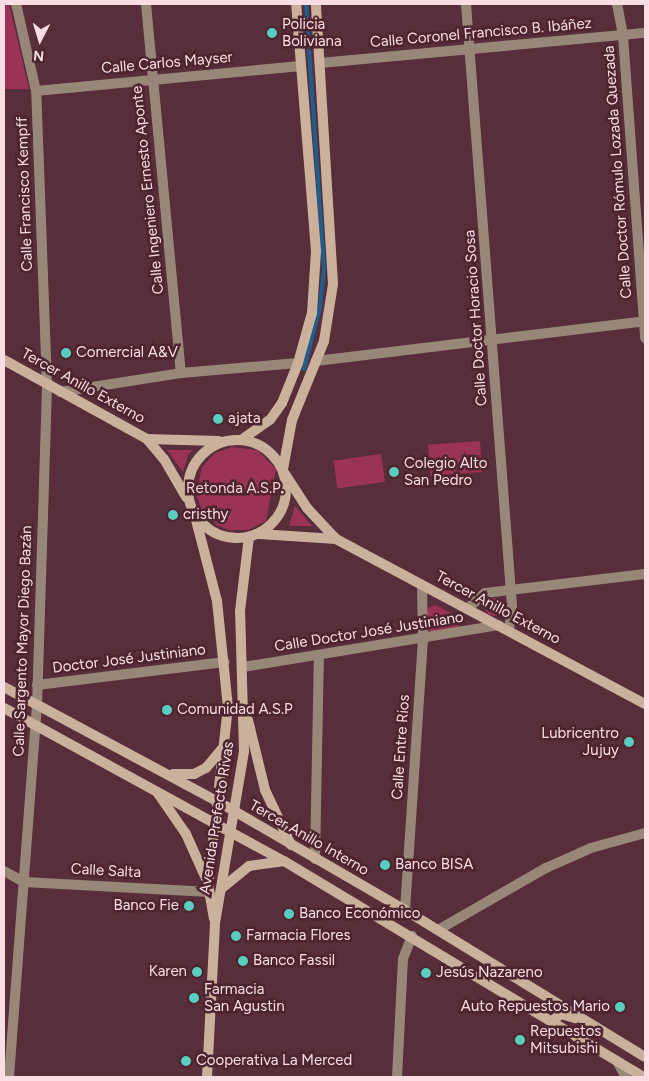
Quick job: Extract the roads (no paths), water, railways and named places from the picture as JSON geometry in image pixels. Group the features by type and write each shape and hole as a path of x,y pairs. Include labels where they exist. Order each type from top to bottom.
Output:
{"main road":[{"path":"240,440 270,420 282,403 298,364 312,313 316,267 296,4"},
{"path":"284,472 266,449 240,440 225,441 210,447 198,458 190,472 187,488 190,504 196,516 219,535 254,536 278,516 285,501 284,472 292,420 316,361 330,313 334,258 316,4"},
{"name":"Tercer Anillo Externo","path":"4,360 148,439 164,459 190,504"},
{"name":"Tercer Anillo Externo","path":"148,439 225,441"},
{"name":"Tercer Anillo Externo","path":"284,472 307,508 336,539 645,704"},
{"name":"Avenida Prefecto Rivas","path":"196,516 214,583 225,662 228,707 225,746 213,821 209,888 214,923"},
{"name":"Tercer Anillo Externo","path":"254,536 336,539"},
{"name":"Avenida Prefecto Rivas","path":"207,1077 214,923 222,888 244,751 245,706 241,584 254,536"},
{"name":"Tercer Anillo Interno","path":"4,687 37,706 167,772 405,910 645,1056"},
{"path":"245,706 265,790 292,846"},
{"path":"4,708 284,861 497,987 641,1077"},
{"path":"167,772 180,775 206,768 225,746"},
{"path":"155,789 186,834 209,888"},
{"path":"222,888 249,866 284,861"},
{"path":"497,987 526,996 534,988"},
{"path":"552,1021 560,1014 591,1023"}],"street":[{"name":"Calle Francisco Kempff","path":"16,4 36,91 47,384"},
{"name":"Calle Ingeniero Ernesto Aponte","path":"146,4 182,373"},
{"name":"Calle Doctor Horacio Sosa","path":"466,4 511,591 509,631"},
{"name":"Calle Doctor Rómulo Lozada Quezada","path":"617,4 623,36 645,338"},
{"name":"Calle Coronel Francisco B. Ibáñez","path":"320,63 645,33"},
{"name":"Calle Carlos Mayser","path":"36,91 301,66"},
{"path":"316,361 644,321"},
{"path":"60,392 182,373 298,364"},
{"name":"Calle Sargento Mayor Diego Bazán","path":"9,1077 8,1034 24,882 37,706 47,384"},
{"name":"Calle Doctor José Justiniano","path":"467,609 485,593 645,574"},
{"name":"Calle Entre Rios","path":"405,910 423,640 422,585"},
{"name":"Calle Doctor José Justiniano","path":"243,667 423,640 498,625"},
{"path":"315,859 319,656"},
{"name":"Doctor José Justiniano","path":"38,685 225,662"},
{"path":"438,930 546,868 591,848 645,833"},
{"name":"Calle Salta","path":"4,871 24,882 209,888"},
{"path":"397,1077 403,959 412,936"},
{"path":"617,1061 626,1077"}],"waterway":[{"path":"304,369 320,307 324,268 306,4"}],"place":[{"name":"Policia Boliviana","path":"272,33"},
{"name":"Comercial A&V","path":"66,353"},
{"name":"ajata","path":"218,419"},
{"name":"Colegio Alto San Pedro","path":"394,472"},
{"name":"cristhy","path":"173,515"},
{"name":"Comunidad A.S.P","path":"167,710"},
{"name":"Lubricentro Jujuy","path":"629,742"},
{"name":"Banco BISA","path":"385,865"},
{"name":"Banco Fie","path":"189,906"},
{"name":"Banco Económico","path":"289,914"},
{"name":"Farmacia Flores","path":"236,936"},
{"name":"Banco Fassil","path":"243,961"},
{"name":"Karen","path":"197,972"},
{"name":"Jesús Nazareno","path":"426,973"},
{"name":"Farmacia San Agustin","path":"194,998"},
{"name":"Auto Repuestos Mario","path":"620,1007"},
{"name":"Repuestos Mitsubishi","path":"520,1040"},
{"name":"Cooperativa La Merced","path":"186,1061"}],"park label":[{"name":"Retonda A.S.P.","path":"235,489"}]}
